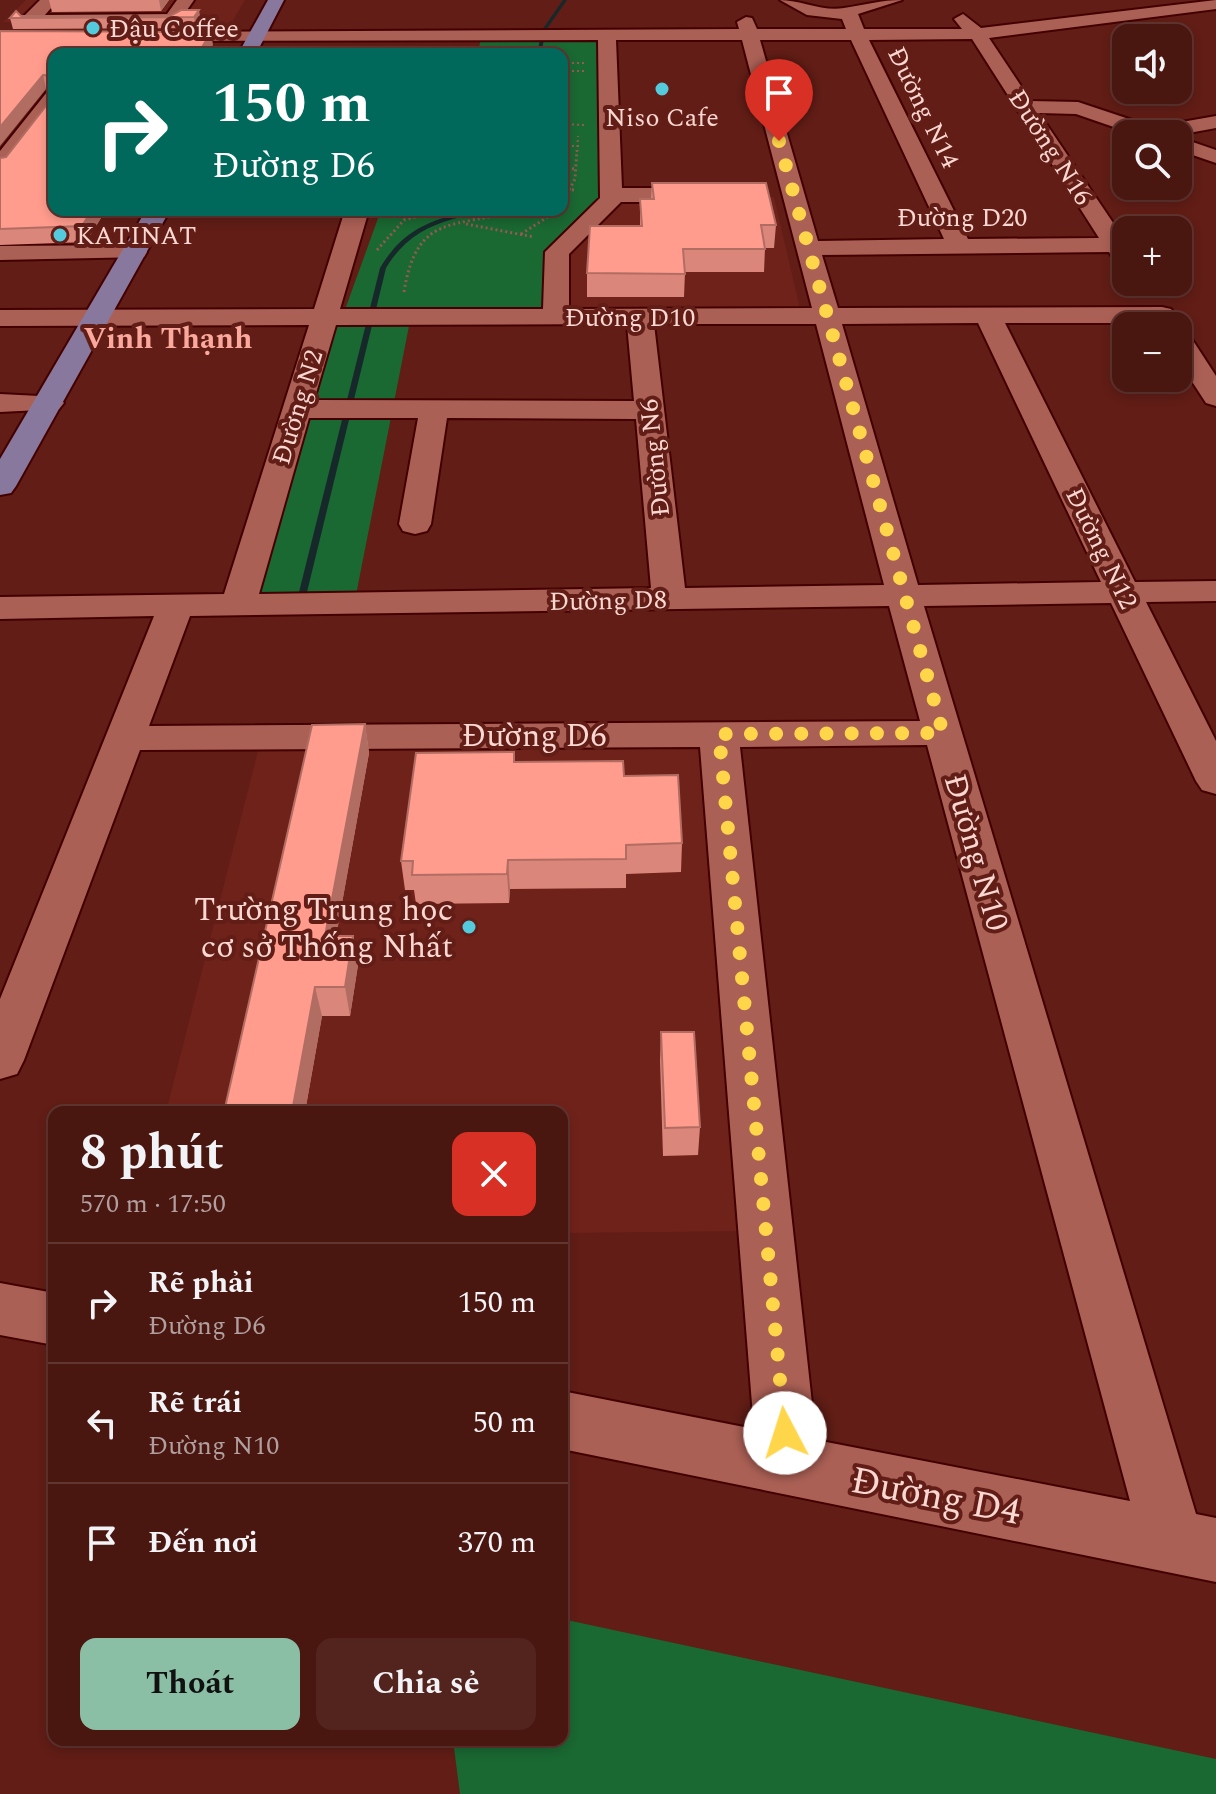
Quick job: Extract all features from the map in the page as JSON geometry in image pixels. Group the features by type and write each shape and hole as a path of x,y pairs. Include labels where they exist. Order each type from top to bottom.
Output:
{"main road":[{"path":"251,48 276,0"},
{"path":"0,486 155,216"}],"street":[{"path":"50,0 30,20 204,19"},
{"path":"172,19 186,0"},
{"path":"788,0 813,11 848,14 862,6 894,0"},
{"path":"21,37 607,35 747,28 858,34 1087,23 1216,4"},
{"name":"Đường N14","path":"848,14 960,247"},
{"name":"Đường N16","path":"970,27 1112,239"},
{"name":"Đường N10","path":"747,28 778,195 808,248 943,733 1195,1546"},
{"path":"406,48 409,35"},
{"path":"556,317 557,252 611,200 607,35"},
{"path":"0,165 48,103"},
{"path":"1025,107 1078,108 1113,120"},
{"path":"1192,127 1216,122"},
{"path":"0,129 48,129"},
{"path":"1192,148 1215,156"},
{"path":"611,195 733,195"},
{"name":"Đường N2","path":"238,605 297,409 337,318 356,216"},
{"name":"Đường D20","path":"808,248 960,247 1112,253"},
{"path":"0,253 135,252"},
{"name":"Đường D10","path":"0,318 337,318 398,311 556,317 988,316 1160,311"},
{"name":"Đường N12","path":"988,316 1216,781"},
{"name":"Đường N6","path":"640,317 669,599"},
{"path":"1192,360 1216,397"},
{"path":"0,403 49,403"},
{"path":"297,409 649,410"},
{"path":"415,524 434,410"},
{"name":"Đường D8","path":"0,608 1216,591"},
{"path":"0,1060 176,606"},
{"name":"Đường D6","path":"125,738 943,733"},
{"path":"719,734 788,1465"},
{"path":"0,1309 48,1318"},
{"name":"Đường D4","path":"568,1421 1195,1546"}],"path":[{"path":"373,255 404,220 419,216"},
{"path":"398,311 416,248 434,234 492,216"},
{"path":"520,234 548,216"},
{"path":"462,223 536,237"}],"shaded area":[{"path":"26,0 245,0 228,29 213,33 117,34 125,21 3,22"},
{"path":"774,197 801,313 563,314 564,252 618,200"},
{"name":"Trường Trung học cơ sở Thống Nhất","path":"709,741 751,1231 568,1233 568,1106 168,1106 260,743"}],"green space":[{"path":"601,36 605,199 550,252 549,314 343,315 379,216 568,216 568,48 479,48 481,37"},
{"path":"321,321 410,321 355,600 248,602"},
{"path":"568,1620 1216,1759 1216,1794 460,1794 454,1746 568,1746"}],"building":[{"path":"181,10 199,10 194,17 10,18 16,11 21,16 170,16"},
{"path":"0,31 211,32 202,48 48,48 48,75 43,75 0,127"},
{"path":"48,103 48,216 88,216 82,226 0,229 0,158 6,157"},
{"path":"652,183 766,183 776,225 761,225 765,249 683,249 685,274 587,273 590,226 642,226 640,199 654,199"},
{"path":"365,724 325,936 353,936 345,987 315,987 293,1106 225,1106 312,725"},
{"path":"514,752 514,762 623,761 624,776 678,775 682,843 626,845 626,859 508,860 507,874 412,875 413,861 401,861 416,753"},
{"path":"661,1032 694,1032 700,1127 665,1128"}],"waterway":[{"path":"540,48 544,30 565,0"},
{"path":"303,592 383,268 391,254 412,234 456,216"}],"place":[{"name":"Đậu Coffee","path":"93,28"},
{"name":"Niso Cafe","path":"662,89"},
{"name":"KATINAT","path":"60,235"},
{"name":"Trường Trung học cơ sở Thống Nhất","path":"469,927"}],"district":[{"name":"Vinh Thạnh","path":"168,338"}],"route":[{"path":"779,141 943,733 719,734 785,1433"}]}
